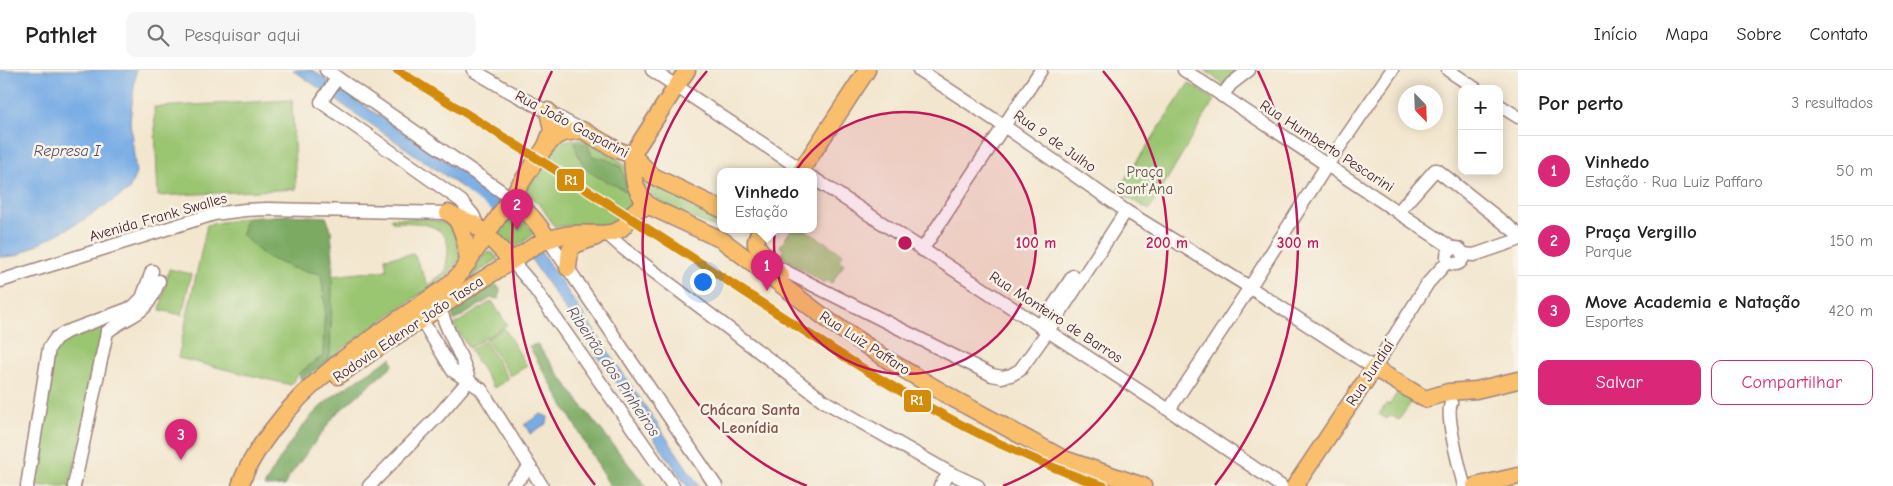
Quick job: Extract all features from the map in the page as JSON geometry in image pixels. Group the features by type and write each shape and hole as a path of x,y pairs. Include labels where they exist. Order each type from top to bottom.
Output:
{"main road":[{"path":"651,207 641,199 633,174 632,155 687,70"},
{"path":"808,168 867,70"},
{"path":"546,146 552,130 548,111"},
{"name":"Rodovia Edenor João Tasca","path":"435,302 468,264 480,226 500,214 546,146 556,136 564,132 582,130"},
{"name":"Rua João Gasparini","path":"582,130 617,150 632,155 653,176 717,207"},
{"path":"637,187 642,181 653,176"},
{"path":"511,198 524,207 552,238 573,247"},
{"path":"568,268 569,253 573,247 620,230 635,210 651,207"},
{"name":"Rua Luiz Paffaro","path":"651,207 722,240 839,328 954,399 1064,459 1142,486"},
{"path":"451,214 480,226 511,260"},
{"path":"451,214 462,227 466,240 468,264"},
{"path":"480,226 491,216 500,214"},
{"path":"722,240 742,241 754,233"},
{"path":"758,233 756,245 798,297"},
{"name":"Rodovia Edenor João Tasca","path":"240,486 244,475 265,440 284,414 308,388 354,350 435,302 552,238 573,234 605,234"},
{"path":"421,319 435,302"},
{"name":"Rodovia Edenor João Tasca","path":"251,486 261,464 282,433 310,401 347,369 421,319"},
{"path":"1374,368 1400,382 1424,399 1482,399 1518,390"},
{"name":"Rua Jundiaí","path":"1295,486 1374,368"},
{"path":"1444,399 1448,392 1476,390 1518,380"},
{"path":"1475,486 1518,476"}],"street":[{"path":"326,70 511,198"},
{"name":"Rua João Gasparini","path":"473,70 582,130"},
{"name":"Rua Monteiro de Barros","path":"652,70 798,168"},
{"name":"Rua 9 de Julho","path":"919,70 1004,126 1123,209 1250,287 1374,368"},
{"path":"922,250 1040,70"},
{"path":"1222,96 1231,84 1249,70"},
{"path":"1169,410 1327,165 1392,70"},
{"path":"1448,70 1470,85"},
{"name":"Rua Humberto Pescarini","path":"1189,71 1222,96 1458,251"},
{"path":"337,79 322,101 461,201 480,226"},
{"path":"1503,108 1518,118"},
{"path":"1398,212 1434,170 1438,170 1518,234"},
{"name":"Rua Monteiro de Barros","path":"817,181 1043,332 1169,410 1281,486"},
{"name":"Avenida Frank Swalles","path":"0,281 179,225 230,212 267,209 451,214"},
{"path":"770,264 992,375 1002,377 1020,370 1123,209"},
{"path":"605,234 824,401 950,474 978,486"},
{"path":"552,238 568,268 716,486"},
{"path":"1458,251 1474,255 1518,240"},
{"name":"Rua Jundiaí","path":"1374,368 1428,283 1448,261 1447,253 1458,251"},
{"path":"511,260 530,282 673,486"},
{"path":"27,486 49,348 56,338 66,332 133,307 142,298 156,276 149,304 141,312 116,325 108,332 74,486"},
{"path":"435,302 448,333 463,360 469,380"},
{"path":"101,319 103,326 108,332"},
{"path":"421,319 452,371 478,386 485,394 542,486"},
{"path":"369,486 438,416 469,380"},
{"path":"1444,399 1464,486"},
{"path":"512,486 530,467"},
{"path":"940,486 950,474"}],"green space":[{"path":"1205,70 1247,70 1225,86"},
{"name":"Praça Sant'Ana","path":"1189,83 1214,100 1149,210 1117,191"},
{"path":"292,100 296,189 158,196 154,107"},
{"path":"574,139 587,140 622,162 629,171 633,206 613,226 587,224 555,227 541,206 523,192 556,146 564,141"},
{"path":"574,142 588,145 592,156 606,159 621,167 629,193 588,170 582,163"},
{"path":"651,181 717,212 717,228 691,218 666,205 648,191 645,185"},
{"path":"514,208 534,233 511,250 499,234 502,224"},
{"path":"288,215 326,217 331,230 333,259 330,354 326,362 301,380 299,373 323,356 325,305 321,274 292,268 265,256 242,235 246,218"},
{"path":"246,218 242,235 292,268 321,274 325,305 323,356 299,373 291,385 178,358 207,225"},
{"path":"391,218 433,220 455,229 460,258 450,274 361,335 326,362 330,354 332,276 387,270 385,258 414,254 428,285 447,270 448,247 446,238 441,232 434,227 417,223 392,222"},
{"path":"789,233 811,233 843,254 839,260 844,264 831,284 826,280 824,283 780,255 784,250 780,247"},
{"path":"485,253 493,253 498,259 467,280"},
{"path":"169,269 191,274 182,315 160,310"},
{"path":"493,283 500,288 499,299 491,298 454,321 451,309"},
{"path":"492,301 507,325 469,348 454,325"},
{"path":"99,325 104,332 70,486 31,486 53,350 68,337"},
{"path":"504,328 527,366 510,376 486,339"},
{"path":"485,341 508,379 494,388 470,350"},
{"path":"537,344 579,402 646,486 610,486 529,346"},
{"path":"391,358 393,365 336,414 284,486 264,486 302,426 321,406"},
{"path":"1398,392 1412,401 1399,420 1390,415 1387,419 1379,414 1387,403 1389,405"}],"water":[{"name":"Represa I","path":"0,70 136,70 130,121 136,173 129,190 80,222 16,256 0,257"},
{"path":"293,70 312,70 495,195 486,204"},
{"name":"Ribeirão dos Pinheiros","path":"541,252 699,486 687,486 531,259"},
{"path":"541,414 548,417 547,423 530,434 529,429 524,425"}],"waterway":[{"path":"473,188 499,206"}],"transit line":[{"name":"R1","path":"397,70 643,226 831,349 903,393 1016,451 1104,486"}],"place":[{"name":"Praça Vergillo","path":"517,230"},
{"name":"Vinhedo","path":"767,291"},
{"name":"Move Academia e Natação","path":"181,460"}],"district":[{"name":"Chácara Santa Leonídia","path":"750,418"}]}
